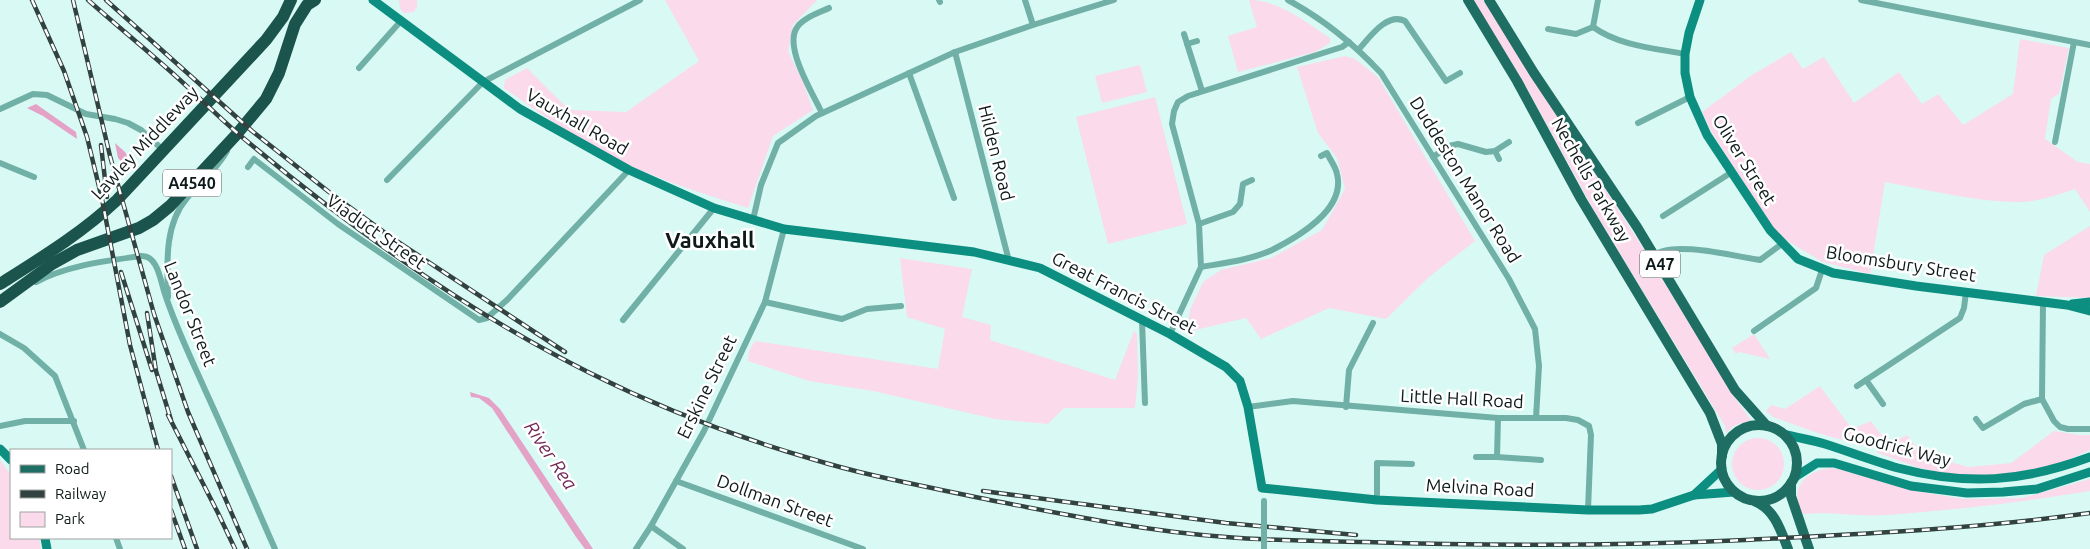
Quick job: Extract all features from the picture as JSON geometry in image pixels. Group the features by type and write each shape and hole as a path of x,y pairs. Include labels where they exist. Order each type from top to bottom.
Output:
{"highway":[{"name":"Lawley Middleway","path":"0,284 99,217 266,40 283,17 291,0"},
{"name":"A4540","path":"2,300 76,250 130,232 153,220 170,206 236,135 266,99 279,73 295,24 304,10 315,0"}],"main road":[{"name":"Nechells Parkway","path":"1468,0 1517,81 1582,199 1710,413 1722,444 1722,456"},
{"name":"Nechells Parkway","path":"1489,0 1654,255 1736,390 1767,426"},
{"name":"Oliver Street","path":"1700,0 1689,33 1685,54 1685,73 1690,97 1707,136 1768,227 1783,244"},
{"name":"Vauxhall Road","path":"372,1 520,109 629,170 714,208 784,228"},
{"name":"Great Francis Street","path":"784,228 974,252 1040,268 1170,334 1215,359 1240,381 1248,407 1262,488"},
{"name":"Bloomsbury Street","path":"1783,244 1798,259 1822,270 1916,286 2067,305 2090,311"},
{"name":"Bloomsbury Street","path":"2067,305 2090,302"},
{"path":"1722,456 1726,444 1738,432 1755,425 1767,426"},
{"name":"A47","path":"1767,426 1784,434"},
{"path":"1784,434 1792,443 1796,454 1797,466 1791,496 1809,549"},
{"name":"Goodrick Way","path":"1784,434 1897,468 1961,480 2002,479 2036,474 2090,457"},
{"path":"0,449 10,459"},
{"name":"A47","path":"1722,456 1722,469 1728,485 1734,492"},
{"name":"Goodrick Way","path":"1793,480 1817,463 1827,462 1911,486 1967,493 2037,489 2090,472"},
{"name":"Melvina Road","path":"1694,495 1722,469"},
{"path":"1754,501 1765,501 1775,497 1784,491 1793,480"},
{"name":"Melvina Road","path":"1262,488 1378,500 1588,510 1652,509 1694,495 1734,492"},
{"path":"1734,492 1766,508 1775,519 1788,549"}],"street":[{"path":"387,180 483,82 640,0"},
{"path":"1025,0 1033,24"},
{"path":"753,220 762,185 778,143 822,113 955,52 1033,24 1114,0"},
{"name":"Duddeston Manor Road","path":"1288,0 1308,11 1359,49 1381,72 1509,279 1535,329 1539,366 1536,418"},
{"path":"1593,27 1598,0"},
{"path":"1861,0 2090,45"},
{"path":"822,113 795,54 793,42 796,28 808,18 829,8"},
{"path":"1359,49 1387,21 1401,19 1405,21 1442,83 1460,73"},
{"path":"359,68 400,22"},
{"path":"1548,29 1576,34 1593,27"},
{"path":"1593,27 1604,35 1624,43 1685,54"},
{"path":"1184,34 1202,91"},
{"path":"1187,44 1196,41"},
{"path":"1170,334 1201,267 1199,224 1172,124 1178,102 1202,91 1342,47 1348,42"},
{"path":"2055,142 2074,42"},
{"name":"Hilden Road","path":"955,52 1009,261"},
{"path":"909,73 954,198"},
{"path":"0,109 32,94 47,96 86,114 128,123 141,130 164,150"},
{"path":"1638,123 1690,97"},
{"path":"169,307 169,244 174,220 183,204 224,157 236,135"},
{"path":"1433,157 1449,146 1458,144 1476,150 1495,151 1509,142"},
{"path":"1495,151 1500,159"},
{"path":"1201,267 1248,258 1271,250 1320,220 1336,198 1338,175 1327,154"},
{"name":"Viaduct Street","path":"248,167 254,158 303,198 398,267 475,319 485,320 508,299 629,170"},
{"path":"0,163 34,177"},
{"path":"1663,216 1732,172"},
{"path":"1199,224 1233,212 1240,204 1240,184 1252,180"},
{"path":"622,320 714,208"},
{"name":"Erskine Street","path":"636,549 704,432 765,302 784,228"},
{"path":"1654,255 1658,252 1672,249 1697,250 1760,260 1783,244"},
{"name":"Landor Street","path":"2,300 50,275 92,264 146,256 151,259 157,268 177,332 205,390 275,549"},
{"path":"1754,331 1816,288 1822,270"},
{"path":"1857,386 1960,318 1964,308 1966,292"},
{"path":"765,302 842,319 867,309 901,306"},
{"path":"2043,302 2042,399 2054,421 2060,427 2090,429"},
{"path":"1142,320 1144,403"},
{"path":"1346,407 1349,370 1373,323"},
{"path":"0,334 24,348 55,376 84,449"},
{"path":"1866,380 1883,404"},
{"path":"1976,419 1983,428 2024,404 2042,399"},
{"name":"Little Hall Road","path":"1248,407 1293,401 1346,407 1498,418 1566,418 1578,420 1589,426 1591,435 1588,510"},
{"path":"1497,457 1498,418"},
{"path":"0,426 25,421 74,421"},
{"path":"1476,457 1540,460"},
{"path":"1378,500 1378,463 1412,464"},
{"name":"Dollman Street","path":"676,481 863,549"},
{"path":"1262,488 1264,501 1264,548"},
{"path":"651,526 683,549"}],"green space":[{"path":"399,0 417,0 414,12 404,13 400,9"},
{"path":"665,0 817,0 793,25 788,51 803,82 813,110 773,136 748,208 673,183 618,160 576,137 504,88 505,80 527,68 569,110 626,112 699,61"},
{"path":"1249,0 1271,4 1292,13 1330,38 1330,43 1315,52 1238,72 1228,36 1257,27"},
{"path":"1473,0 1483,0 1643,248 1735,398 1751,420 1734,426 1726,433 1725,426 1596,214 1528,90"},
{"path":"2020,39 2069,48 2059,94 2051,99 2045,139 2078,162 2090,164 2090,212 2075,189 2047,198 2019,202 1985,200 1885,182 1870,274 1823,262 1784,239 1770,223 1712,133 1702,112 1752,75 1791,52 1803,69 1824,57 1854,103 1899,72 1922,104 1938,94 1963,125 2013,94"},
{"path":"1345,56 1355,59 1378,77 1475,241 1429,277 1386,319 1329,308 1261,339 1246,318 1187,332 1190,310 1203,282 1221,270 1271,258 1322,230 1345,189 1337,158 1318,133 1297,67"},
{"path":"1140,65 1147,92 1102,103 1095,76"},
{"path":"1155,97 1187,224 1108,244 1076,117"},
{"path":"2090,226 2090,298 2036,296 2044,255"},
{"path":"900,258 972,269 962,317 991,325 990,340 1115,380 1134,331 1137,334 1138,377 1135,408 1064,408 1048,424 995,419 873,391 809,381 748,361 749,351 755,341 938,369 945,329 907,317"},
{"path":"1754,334 1770,359 1739,352 1736,354 1732,348"},
{"path":"1820,386 1852,429 1871,421 1888,444 1907,435 1921,453 1968,467 2011,463 2054,431 2090,435 2090,450 2068,460 2017,475 1957,476 1920,468 1878,453 1877,451 1887,444 1867,439 1864,443 1829,437 1773,417 1766,411 1771,405 1785,409"},
{"path":"1753,438 1763,438 1773,442 1780,449 1784,464 1780,479 1773,486 1763,490 1753,490 1743,486 1736,479 1732,469 1732,459 1736,449 1743,442"},
{"path":"0,460 10,474 10,539 39,539 41,549 0,549"},
{"path":"1831,468 1916,491 1964,499 2022,498 2090,479 2090,491 2014,502 1913,513 1877,515 1803,514 1797,497 1798,489 1807,477"}],"shaded area":[{"path":"36,104 76,132 77,139 43,116 27,108"},
{"path":"115,143 125,152 135,166 127,172 126,166 118,158"},
{"path":"470,392 489,398 500,409 593,549 585,549 576,537 492,408 479,398 471,397"}],"railway":[{"path":"32,0 64,71 87,137 102,199 130,345 158,449"},
{"path":"73,0 110,156 154,314 188,412 247,549"},
{"path":"88,0 242,137 282,170 366,234 453,295 544,349 617,386 671,410 755,441 854,471 980,498 1164,531 1279,540 1509,545 1698,542 1918,530 2047,519 2090,513"},
{"path":"106,0 252,131 329,192 395,240 565,352"},
{"path":"101,145 107,197"},
{"path":"121,272 152,370"},
{"path":"147,313 156,371 171,420"},
{"path":"168,415 235,549"},
{"path":"172,479 197,549"},
{"path":"983,491 1226,523 1356,535"},
{"path":"172,513 185,549"}],"district":[{"name":"Vauxhall","path":"710,240"}],"water label":[{"name":"River Rea","path":"551,455"}]}
